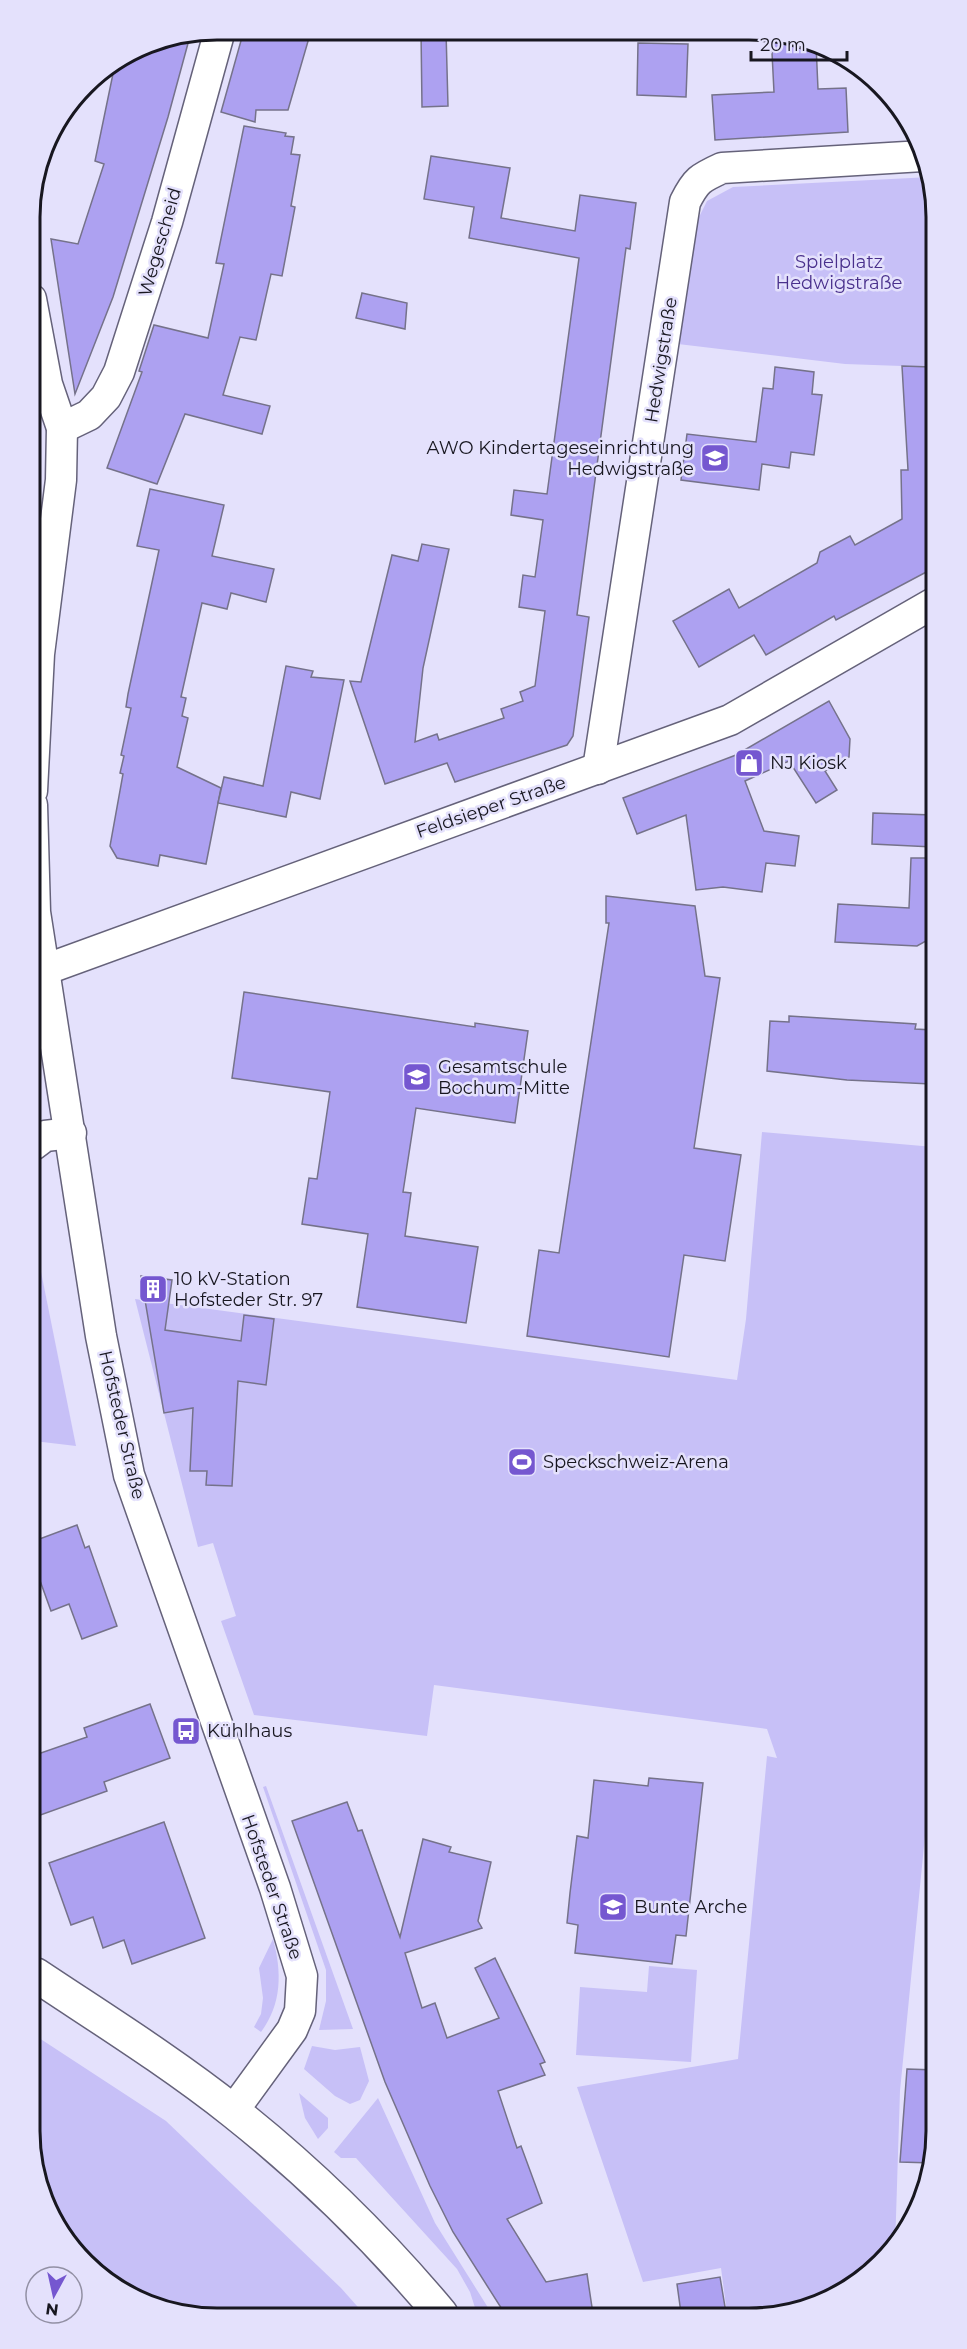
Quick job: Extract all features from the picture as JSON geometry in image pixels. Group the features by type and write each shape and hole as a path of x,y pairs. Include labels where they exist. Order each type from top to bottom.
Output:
{"street":[{"name":"Wegescheid","path":"62,428 89,415 106,397 119,372 167,222 217,40"},
{"name":"Hedwigstraße","path":"598,769 685,202 692,188 698,179 722,168 915,156"},
{"path":"41,355 46,384 62,428 61,480 41,643"},
{"name":"Feldsieper Straße","path":"41,970 730,720 926,607"},
{"name":"Hofsteder Straße","path":"41,983 72,1133 101,1336 129,1475 275,1888 302,1976 300,2011 292,2030 233,2111"},
{"path":"41,1139 45,1136 72,1133"},
{"path":"40,1978 233,2111 329,2193 388,2252 437,2309"},
{"path":"40,1995 82,2006"}],"green space":[{"name":"Spielplatz Hedwigstraße","path":"921,177 926,218 926,367 845,364 678,344 695,225 707,201 733,187"},
{"name":"Speckschweiz-Arena","path":"762,1132 926,1146 926,1825 900,2091 896,2231 866,2265 848,2279 828,2290 795,2302 772,2307 726,2309 721,2268 643,2282 577,2087 738,2059 767,1756 777,1758 767,1729 434,1685 427,1736 254,1715 221,1621 236,1616 213,1543 198,1547 135,1299 737,1380 746,1319"},
{"path":"40,1269 76,1446 40,1442"},
{"path":"266,1786 353,2029 319,2030 326,2001 326,1970 263,1787"},
{"path":"273,1939 278,1964 278,1987 273,2010 261,2032 254,2027 261,2014 263,1998 259,1968"},
{"path":"649,1966 697,1970 691,2062 576,2055 580,1987 647,1992"},
{"path":"40,2039 166,2121 341,2288 360,2309 218,2309 183,2305 161,2299 129,2285 110,2272 92,2257 64,2220 47,2177 40,2131"},
{"path":"312,2046 335,2050 360,2047 369,2081 360,2100 350,2104 335,2096 304,2069"},
{"path":"299,2093 328,2118 328,2128 318,2139 305,2118"},
{"path":"378,2098 435,2223 489,2309 475,2309 470,2292 457,2269 356,2158 341,2158 334,2152"}],"building":[{"path":"241,40 308,40 288,110 256,110 255,122 221,112"},
{"path":"421,40 446,40 448,106 422,107"},
{"path":"771,42 816,54 818,89 846,88 848,132 715,140 712,95 774,92"},
{"path":"188,43 113,297 75,394 51,239 78,244 104,164 95,161 113,75 150,54"},
{"path":"638,43 688,44 686,97 637,95"},
{"path":"244,126 286,133 285,136 294,137 291,154 300,155 291,206 295,207 282,276 271,274 256,340 240,337 223,395 270,406 262,434 185,414 157,484 107,468 142,372 139,371 154,325 208,338 224,264 216,263"},
{"path":"431,156 510,168 501,218 575,231 580,195 636,203 630,249 626,248 577,615 589,617 573,736 567,745 455,782 447,763 385,784 350,681 361,682 392,555 418,561 422,544 449,549 423,668 415,742 437,734 439,740 504,718 501,709 523,701 520,692 535,686 545,611 519,607 523,575 535,577 543,520 511,515 514,490 547,494 579,258 469,238 474,207 424,199"},
{"path":"362,293 407,303 405,329 356,318"},
{"path":"902,366 926,367 926,572 836,620 834,616 766,655 754,635 699,667 673,621 729,589 739,608 817,563 820,552 850,536 855,545 902,519 901,470 908,470"},
{"path":"775,367 814,372 812,394 822,395 814,455 791,452 789,468 762,464 759,490 681,480 687,434 756,442 763,388 773,389"},
{"path":"150,489 224,505 212,556 274,569 266,602 231,593 227,609 202,603 181,697 186,698 182,716 188,718 177,767 221,788 206,864 160,855 158,866 117,858 110,846 123,774 120,773 124,756 121,755 131,708 126,707 128,694 159,550 137,546"},
{"path":"286,666 313,671 311,677 344,680 320,799 291,792 286,817 218,803 224,777 263,786"},
{"path":"829,701 850,739 849,757 825,771 837,790 816,803 789,761 745,781 764,831 799,836 795,866 766,863 762,892 723,887 696,890 686,815 637,834 623,798 736,755"},
{"path":"873,813 926,815 926,847 872,844"},
{"path":"911,858 926,858 926,941 917,946 835,942 838,904 909,908"},
{"path":"606,896 695,906 705,976 720,978 694,1148 741,1155 725,1261 684,1255 669,1357 527,1336 539,1250 559,1253 609,923 606,923"},
{"path":"244,992 475,1027 475,1023 528,1031 515,1123 416,1108 403,1192 411,1193 405,1236 478,1247 466,1323 357,1307 368,1234 302,1224 309,1178 317,1179 330,1092 232,1078"},
{"path":"789,1016 916,1024 915,1029 926,1030 926,1084 847,1080 767,1071 770,1021 789,1022"},
{"path":"141,1276 172,1280 165,1330 241,1341 244,1315 274,1319 266,1385 238,1381 232,1486 206,1485 207,1471 190,1471 193,1408 164,1413"},
{"path":"77,1525 85,1548 89,1546 117,1626 82,1639 69,1604 51,1611 40,1581 40,1539"},
{"path":"150,1704 170,1758 104,1782 107,1791 40,1815 40,1753 87,1737 84,1728"},
{"path":"649,1778 703,1783 686,1936 676,1935 672,1964 575,1953 578,1925 567,1923 570,1893 577,1836 588,1838 594,1780 648,1786"},
{"path":"347,1802 358,1831 362,1830 400,1937 423,1839 451,1847 449,1852 491,1862 478,1921 482,1928 405,1953 422,2008 435,2003 447,2038 499,2018 475,1968 495,1958 545,2062 540,2064 545,2075 498,2091 517,2148 521,2146 542,2203 507,2219 546,2282 587,2274 592,2309 502,2309 453,2232 430,2186 385,2082 292,1821"},
{"path":"164,1822 205,1938 132,1964 124,1940 103,1948 93,1917 71,1925 49,1863"},
{"path":"907,2069 926,2070 926,2143 923,2163 900,2162"},
{"path":"720,2277 725,2309 680,2309 677,2284"}],"place":[{"name":"AWO Kindertageseinrichtung Hedwigstraße","path":"715,458"},
{"name":"NJ Kiosk","path":"749,763"},
{"name":"Gesamtschule Bochum-Mitte","path":"417,1077"},
{"name":"10 kV-Station Hofsteder Str. 97","path":"153,1289"},
{"name":"Speckschweiz-Arena","path":"522,1462"},
{"name":"Kühlhaus","path":"186,1731"},
{"name":"Bunte Arche","path":"613,1907"}]}
